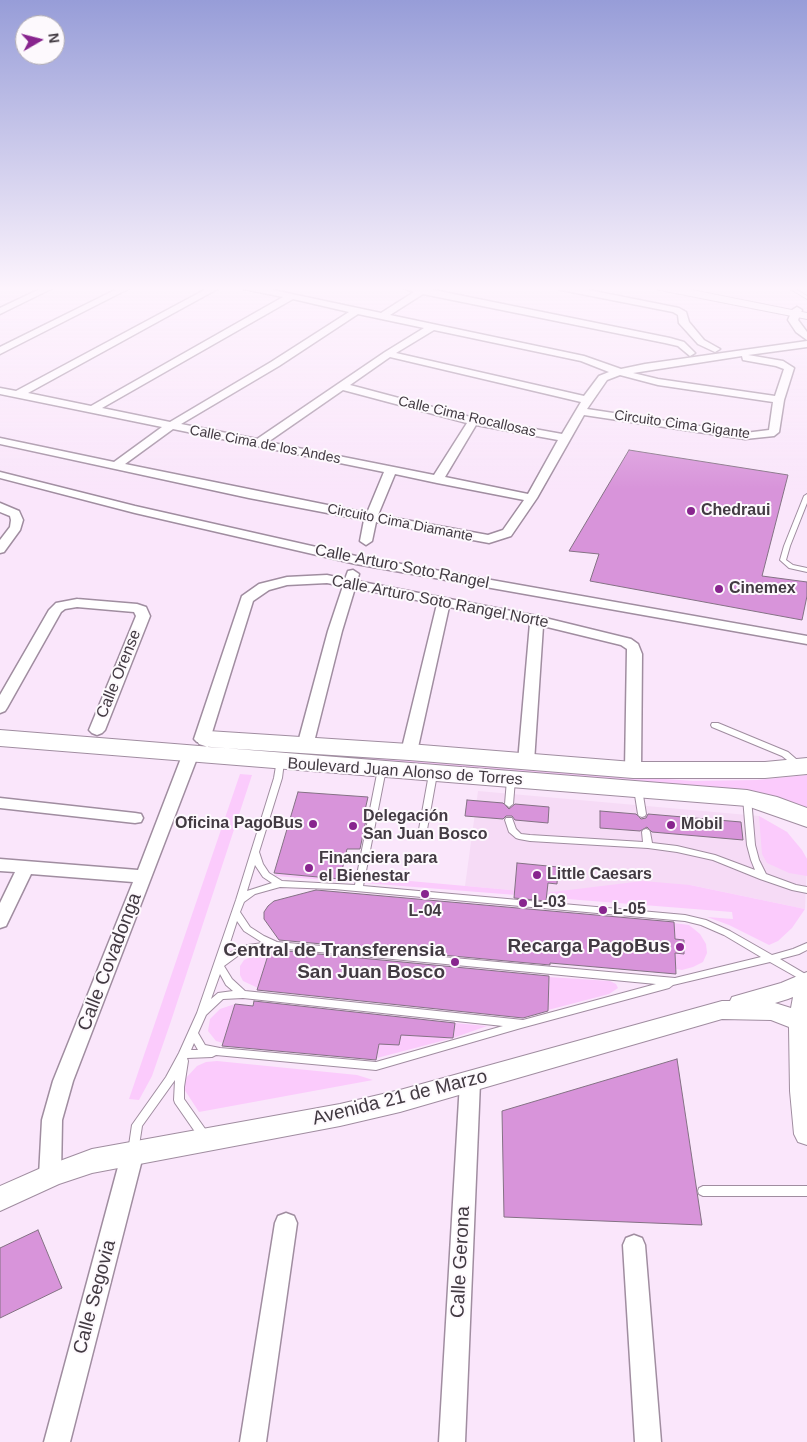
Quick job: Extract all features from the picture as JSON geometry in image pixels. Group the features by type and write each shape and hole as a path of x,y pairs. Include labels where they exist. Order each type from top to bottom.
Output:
{"main road":[{"name":"Boulevard Juan Alonso de Torres","path":"0,724 97,730 280,762 516,782 636,779 715,771 804,766"},
{"name":"Boulevard Juan Alonso de Torres","path":"0,738 197,746 305,746 408,752 516,782"},
{"name":"Boulevard Juan Alonso de Torres","path":"636,779 758,801 807,818"},
{"path":"758,801 807,832"}],"street":[{"path":"17,395 92,354"},
{"path":"92,410 190,354"},
{"path":"115,466 170,427 290,354"},
{"path":"259,443 388,354"},
{"path":"389,354 588,400"},
{"path":"557,354 606,365 619,372 658,382 779,400"},
{"path":"606,365 681,354"},
{"name":"Circuito Cima Diamante","path":"0,441 371,517 477,538 489,538 507,533 530,498 564,438 603,378 619,372 732,354"},
{"name":"Circuito Cima Gigante","path":"581,411 745,436 764,436 774,432 779,400 789,370 788,366 729,355"},
{"name":"Calle Cima Rocallosas","path":"341,386 474,421 564,438"},
{"name":"Calle Cima de los Andes","path":"0,391 170,427 259,443 530,498"},
{"path":"437,480 474,421"},
{"path":"366,541 371,517 390,470"},
{"name":"Calle Arturo Soto Rangel","path":"0,475 135,509 356,560 807,640"},
{"path":"0,507 15,514 17,520 16,527 0,549"},
{"path":"305,746 335,630 351,583 356,560"},
{"name":"Calle Arturo Soto Rangel Norte","path":"247,599 264,586 287,582 314,579 351,583 537,620 615,637 626,642 633,647 635,654 636,779"},
{"name":"Calle Covadonga","path":"50,1176 52,1127 63,1081 197,746 247,599"},
{"path":"408,752 444,601"},
{"name":"Calle Orense","path":"0,708 56,610 61,606 77,603 137,608 141,610 143,616 97,730"},
{"path":"516,782 537,620"},
{"path":"0,803 135,818"},
{"path":"0,865 144,877"},
{"path":"0,922 26,867"},
{"path":"722,1010 788,990 807,980"},
{"path":"807,986 804,1022 803,1091 807,1134"},
{"name":"Avenida 21 de Marzo","path":"0,1199 50,1176 92,1160 340,1115 400,1101 722,1010 770,1011 804,1022"},
{"name":"Calle Gerona","path":"452,1442 470,1082"},
{"name":"Calle Segovia","path":"57,1442 133,1152"},
{"path":"253,1442 286,1224"},
{"path":"634,1246 648,1442"}],"lane":[{"path":"807,496 783,560 791,567 807,570"},
{"path":"715,725 785,754 804,766"},
{"path":"133,1152 137,1125 170,1080 202,1013 278,778 280,762"},
{"path":"358,889 382,770"},
{"path":"422,835 433,774"},
{"path":"636,779 642,814"},
{"path":"758,801 751,846 755,860 764,877"},
{"path":"509,820 512,830 519,836 648,845 677,849 715,858 795,888 807,890"},
{"path":"646,832 648,845"},
{"path":"255,851 266,875 280,884"},
{"path":"240,900 252,892 280,884 358,889 685,918 703,922 719,929 807,980"},
{"path":"236,912 247,929 277,945"},
{"path":"219,965 236,953 251,947 277,945 676,982"},
{"path":"193,1032 202,1048 220,1052 376,1066 676,982 796,952 807,946"},
{"path":"219,965 229,982 242,994"},
{"path":"202,1013 222,996 242,994 523,1024"},
{"path":"184,1054 220,1052"},
{"path":"184,1054 179,1100 205,1138"},
{"path":"703,1191 807,1191"}],"shaded area":[{"path":"296,752 693,781 757,780 807,775 807,808 779,798 739,789 293,754"},
{"path":"240,774 252,775 170,1024 152,1076 139,1100 129,1099"},
{"path":"478,791 759,816 787,832 807,859 805,909 690,885 544,893 465,886"},
{"path":"759,816 787,832 802,850 807,859 807,876 789,873 767,863 762,854"},
{"path":"276,873 339,879 341,875 544,893 643,881 690,885 805,909 792,928 778,941 769,945 729,925 707,917 733,919 732,912 275,876"},
{"path":"674,923 689,925 700,934 706,944 707,953 703,962 682,970 676,969 675,953 684,954 684,940 675,939"},
{"path":"260,953 268,954 258,988 243,981 240,975 240,966 244,960"},
{"path":"549,977 610,981 616,984 618,988 609,994 548,1010"},
{"path":"235,1004 223,1043 216,1041 208,1031 210,1019 220,1009"},
{"path":"455,1023 487,1026 453,1038"},
{"path":"401,1035 453,1038 377,1058 379,1044"},
{"path":"217,1061 357,1075 373,1080 199,1112 184,1089 185,1079 197,1066 206,1062"}],"building":[{"path":"629,450 788,475 762,576 807,582 807,596 802,620 590,581 599,554 569,551"},
{"path":"298,792 368,797 363,819 366,820 360,849 347,849 340,879 274,873"},
{"path":"467,800 503,803 509,809 515,804 549,807 548,823 515,820 512,816 506,816 503,819 465,816"},
{"name":"Mobil","path":"600,811 636,814 641,819 646,818 648,814 741,822 743,840 652,832 647,827 640,831 600,828"},
{"name":"Little Caesars","path":"517,863 558,867 557,884 548,883 546,901 514,898"},
{"path":"316,890 674,922 675,939 684,940 684,954 675,953 676,974 550,963 550,965 279,940 264,919 264,912 268,906 274,901"},
{"path":"287,951 549,976 548,1011 523,1018 257,990 269,952 289,954"},
{"path":"254,1001 455,1023 453,1038 401,1035 399,1045 379,1044 376,1060 222,1046 235,1004 253,1006"},
{"path":"677,1059 702,1225 504,1217 502,1111"},
{"path":"38,1230 62,1288 0,1318 0,1248"}],"place":[{"name":"Chedraui","path":"691,511"},
{"name":"Cinemex","path":"719,589"},
{"name":"Oficina PagoBus","path":"313,824"},
{"name":"Mobil","path":"671,825"},
{"name":"Delegación San Juan Bosco","path":"353,826"},
{"name":"Financiera para el Bienestar","path":"309,868"},
{"name":"Little Caesars","path":"537,875"},
{"name":"L-04","path":"425,894"},
{"name":"L-03","path":"523,903"},
{"name":"L-05","path":"603,910"},
{"name":"Recarga PagoBus","path":"680,947"},
{"name":"Central de Transferensia San Juan Bosco","path":"455,962"}]}
